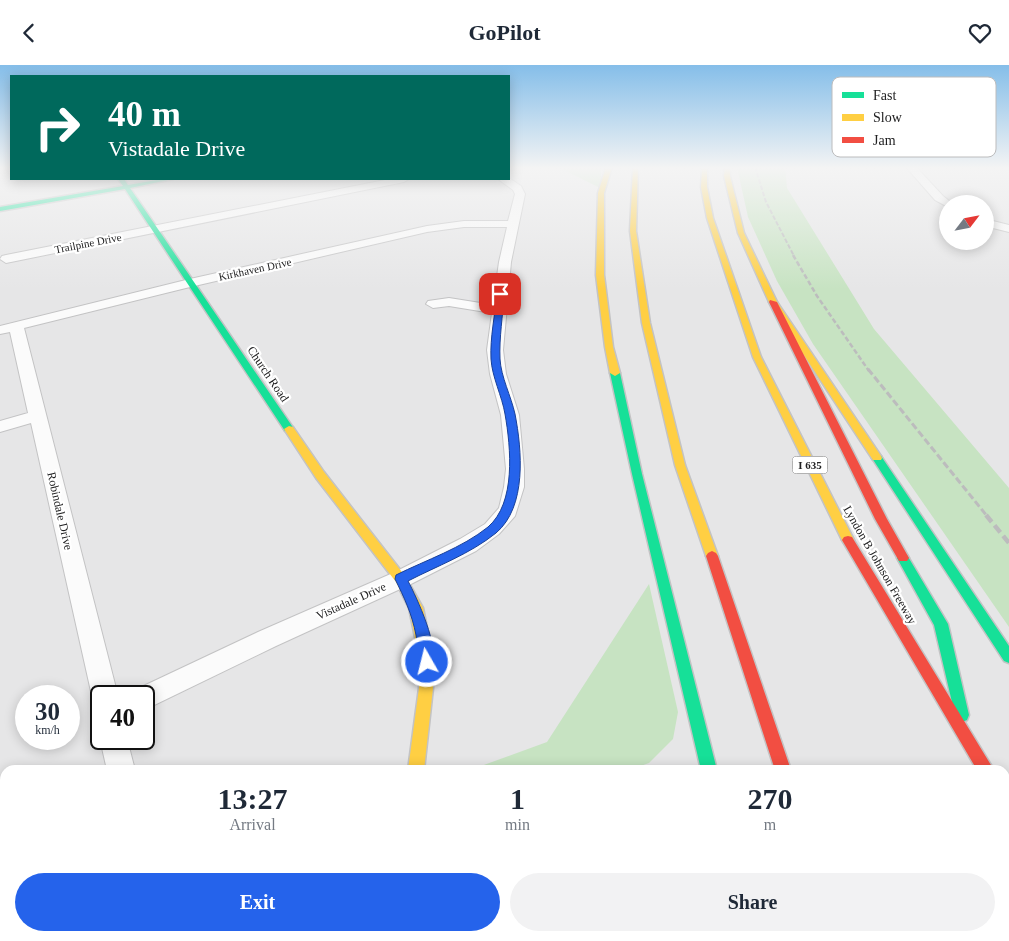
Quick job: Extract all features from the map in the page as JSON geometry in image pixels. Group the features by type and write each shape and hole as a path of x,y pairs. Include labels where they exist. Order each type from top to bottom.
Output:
{"main road":[{"name":"Church Road","path":"140,208 320,475 401,579 416,608 427,662 426,688 417,765"},
{"path":"602,208 600,266 609,347 637,474 708,765"},
{"path":"634,208 633,231 646,323 680,465 781,765"},
{"name":"Lyndon B Johnson Freeway","path":"708,208 757,357 851,547 983,765"},
{"path":"735,208 741,233 773,302 881,519 941,624 969,740"},
{"path":"621,217 633,231"},
{"path":"773,302 1009,657"}],"street":[{"name":"Trailpine Drive","path":"6,259 260,208"},
{"name":"Vistadale Drive","path":"155,693 267,639 401,579 468,545 492,529 508,511 514,487 515,469 510,415 495,359 498,310 516,208"},
{"name":"Kirkhaven Drive","path":"8,328 190,283 438,227 464,224 512,224"},
{"path":"994,225 1009,229"},
{"path":"433,304 448,302 498,310"},
{"name":"Robindale Drive","path":"8,328 37,416 102,685"},
{"path":"0,427 37,416"},
{"path":"117,750 121,765"}],"green space":[{"path":"746,208 799,208 874,329 1009,488 1009,627 813,344 777,281 748,217"},
{"path":"649,584 678,712 673,739 649,763 643,765 484,765 547,742"}],"railway":[{"path":"769,208 794,256"},
{"path":"793,255 817,296 869,371"},
{"path":"868,369 987,516"},
{"path":"986,515 1009,543"}],"traffic: fast":[{"path":"0,209 6,208"},
{"path":"140,208 289,429"},
{"path":"615,373 637,474 708,765"},
{"path":"877,458 1009,657"},
{"path":"903,558 941,624 962,715"}],"traffic: slow":[{"path":"601,208 600,275 609,347 615,373"},
{"path":"634,208 633,231 646,323 680,465 712,556"},
{"path":"708,208 757,357 848,540"},
{"path":"735,208 741,233 773,302 877,458"},
{"path":"289,429 320,475 401,579 416,608 427,662 426,688 417,765"}],"traffic: jam":[{"path":"773,302 881,519 903,558"},
{"path":"848,540 983,765"},
{"path":"712,556 781,765"}],"route":[{"path":"427,662 416,608 401,579 468,545 492,529 508,511 514,487 515,469 510,415 495,359 500,294"}]}
